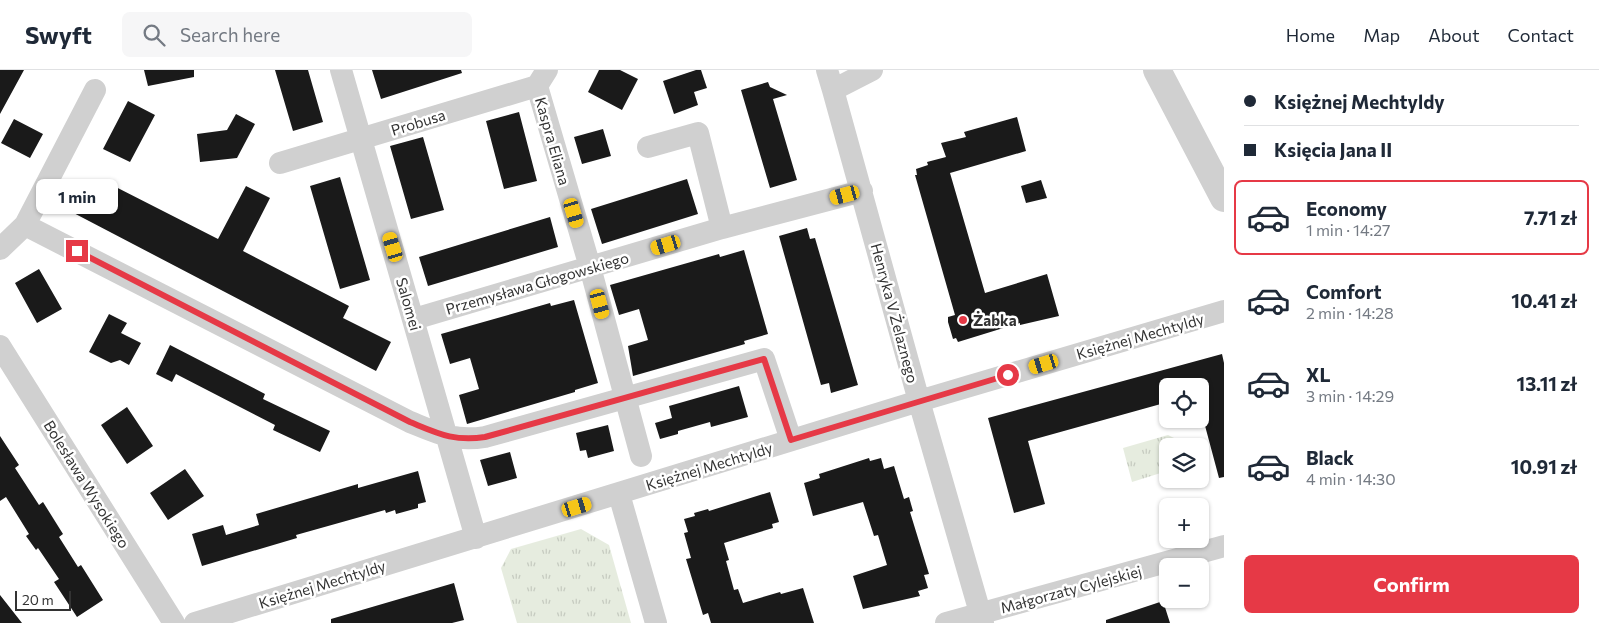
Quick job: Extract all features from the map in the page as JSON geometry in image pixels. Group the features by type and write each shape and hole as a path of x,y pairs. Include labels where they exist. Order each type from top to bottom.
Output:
{"street":[{"name":"Salomei","path":"342,70 449,438 476,538"},
{"path":"830,80 872,70"},
{"path":"1157,70 1224,198"},
{"name":"Probusa","path":"280,162 361,139 542,78"},
{"name":"Kaspra Eliana","path":"542,78 641,456"},
{"name":"Henryka V Żelaznego","path":"830,80 919,401 982,618"},
{"path":"0,249 24,224 95,90"},
{"path":"648,147 698,133 722,228"},
{"name":"Przemysława Głogowskiego","path":"414,319 722,228 862,191"},
{"path":"24,224 410,422 449,438 469,440 485,437 764,359 791,440"},
{"name":"Księżnej Mechtyldy","path":"196,623 919,401 1224,311"},
{"name":"Bolesława Wysokiego","path":"0,346 174,623"},
{"path":"619,494 656,623"},
{"name":"Małgorzaty Cylejskiej","path":"946,623 982,618 1224,546"}],"green space":[{"path":"1168,435 1174,438 1159,438 1159,474 1132,482 1123,448"},
{"path":"581,529 609,545 631,623 517,623 501,568 511,549"}],"building":[{"path":"0,70 24,70 0,114"},
{"path":"144,70 194,70 194,77 148,86"},
{"path":"275,70 308,70 323,122 293,131"},
{"path":"372,70 461,70 462,73 381,99"},
{"path":"599,70 620,70 638,79 622,110 588,92"},
{"path":"701,70 707,88 694,92 698,105 674,114 663,81"},
{"path":"768,82 770,87 787,95 773,99 797,180 770,188 741,90"},
{"path":"128,101 155,115 130,162 103,149"},
{"path":"519,112 537,181 504,189 486,121"},
{"path":"236,114 255,124 237,158 200,162 197,134 227,130"},
{"path":"1017,117 1026,151 950,173 985,293 1047,274 1059,316 1020,325 1020,323 958,342 956,338 953,339 948,322 948,317 955,315 915,175 917,175 916,169 928,165 927,162 946,157 941,143 966,137 964,132"},
{"path":"14,119 43,134 30,158 1,143"},
{"path":"603,129 611,156 582,164 574,137"},
{"path":"423,137 444,210 411,219 390,146"},
{"path":"340,177 370,280 340,289 310,186"},
{"path":"687,179 698,214 602,244 591,209"},
{"path":"1041,180 1047,198 1026,203 1021,186"},
{"path":"106,182 218,239 246,186 270,198 243,251 349,306 343,318 391,342 376,371 66,209 79,185 99,196"},
{"path":"550,217 558,247 428,286 419,257"},
{"path":"807,228 810,239 815,238 858,385 831,393 829,383 821,385 779,236"},
{"path":"744,250 768,334 744,341 745,344 633,376 628,346 648,340 639,309 619,315 610,285 719,254 720,257"},
{"path":"39,269 62,309 37,323 15,283"},
{"path":"574,300 598,383 575,390 575,392 467,424 459,395 479,389 470,358 450,364 441,334 550,303 551,306"},
{"path":"109,314 127,323 121,333 141,343 129,365 120,360 111,363 89,352"},
{"path":"170,345 265,394 263,399 330,431 320,452 273,430 275,425 176,374 172,382 156,374"},
{"path":"1222,354 1224,363 1224,477 1219,478 1206,428 1209,428 1209,378 1159,378 1159,405 1028,441 1045,504 1014,513 988,418"},
{"path":"739,386 748,417 711,427 710,422 678,431 678,434 660,439 655,423 672,418 669,406"},
{"path":"127,407 153,446 127,464 101,425"},
{"path":"608,425 614,451 588,458 586,450 580,451 576,433"},
{"path":"0,436 19,465 15,468 39,505 43,502 63,534 59,537 78,567 81,565 103,600 77,617 54,582 59,579 38,548 36,550 26,536 29,534 6,497 0,501"},
{"path":"510,452 517,478 488,486 480,460"},
{"path":"869,458 870,461 881,458 884,469 894,466 904,499 909,497 913,511 910,512 929,574 924,575 928,588 918,591 920,596 863,609 853,576 887,565 878,535 874,536 863,502 813,516 804,483 820,478 819,474"},
{"path":"185,469 204,496 168,520 150,493"},
{"path":"418,471 426,502 418,504 418,508 396,514 395,510 386,513 385,510 296,535 297,538 202,566 192,534 223,525 226,535 259,525 256,514 358,484 358,488"},
{"path":"770,492 779,522 772,524 773,528 724,543 729,560 726,561 734,590 738,589 743,603 780,592 781,594 803,588 814,623 711,623 708,613 703,615 686,559 691,558 684,533 688,532 684,519 695,516 694,513 708,509 709,511"},
{"path":"454,583 464,620 452,623 331,623 331,619"},
{"path":"0,595 22,623 0,623"},
{"path":"1159,602 1159,608 1165,608 1170,623 1106,623 1106,620"}],"place":[{"name":"Żabka","path":"963,320"}],"route":[{"path":"77,251 410,422 449,438 469,440 485,437 764,359 791,440 1008,375"}]}
